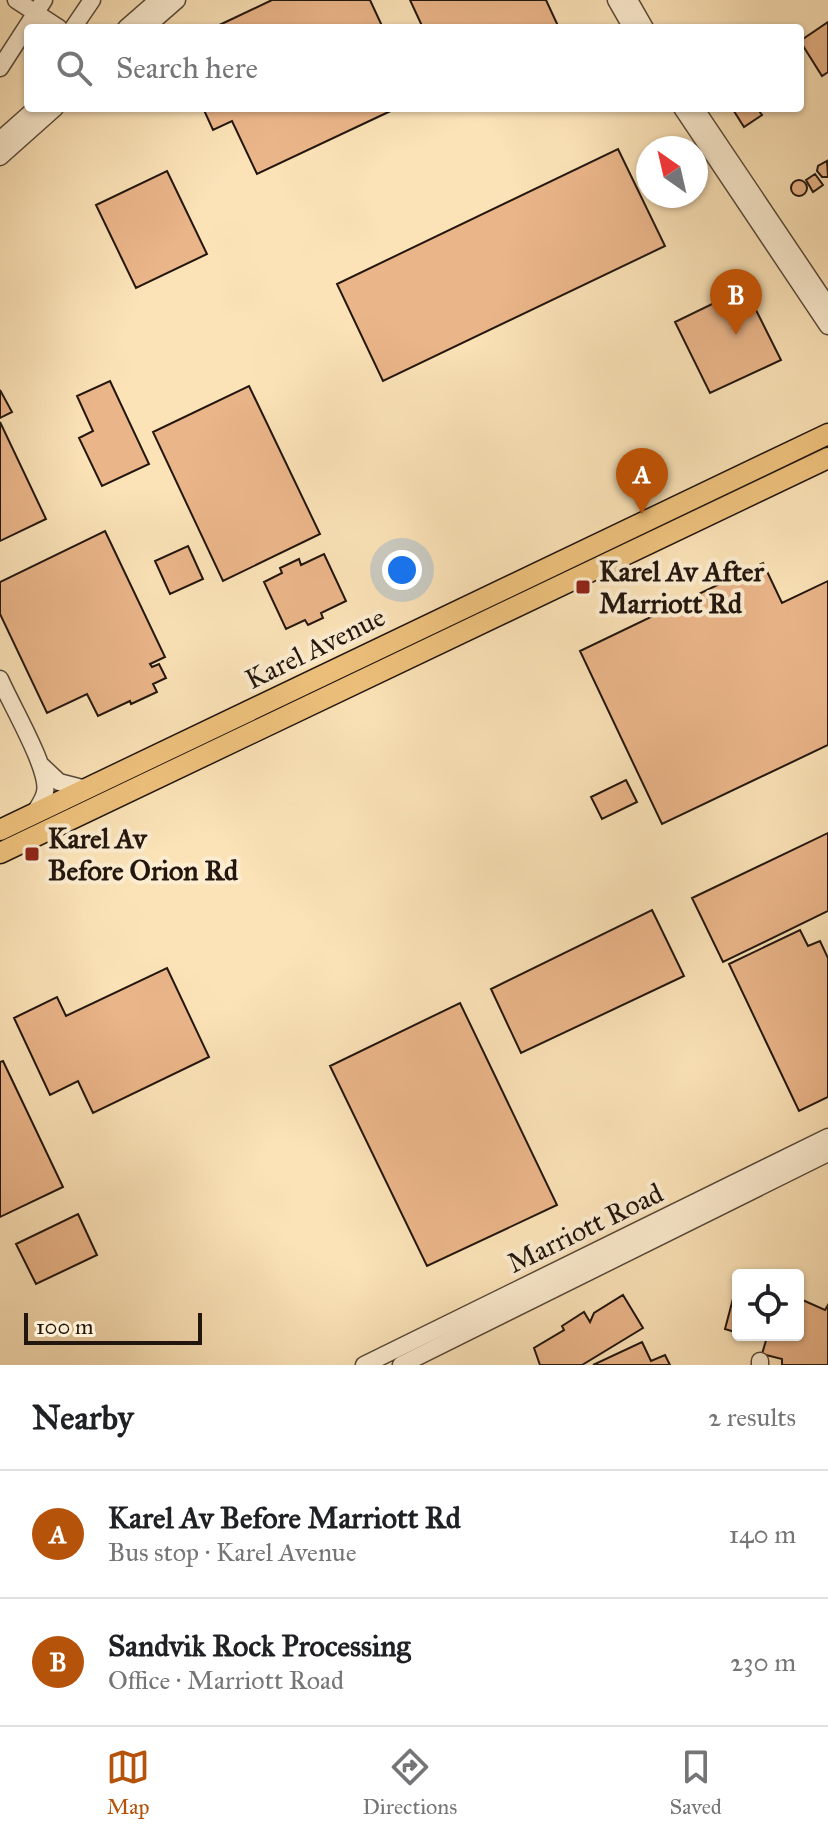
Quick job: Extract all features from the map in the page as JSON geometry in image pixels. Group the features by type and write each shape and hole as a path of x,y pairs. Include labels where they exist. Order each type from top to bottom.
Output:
{"main road":[{"name":"Karel Avenue","path":"0,830 828,434"},
{"name":"Karel Avenue","path":"0,853 828,458"}],"street":[{"path":"16,0 39,6 55,24"},
{"path":"76,24 92,0"},
{"path":"131,24 158,0"},
{"path":"150,24 177,0"},
{"path":"616,0 630,24"},
{"path":"629,0 643,24"},
{"path":"28,24 39,6"},
{"path":"0,68 24,30"},
{"path":"0,140 32,112"},
{"path":"0,157 51,112"},
{"path":"685,112 828,326"},
{"path":"698,112 828,306"},
{"path":"0,679 6,708 41,765 53,779 86,789"},
{"path":"34,814 45,794 41,765"},
{"name":"Marriott Road","path":"364,1365 828,1137"},
{"name":"Marriott Road","path":"401,1365 828,1153"}],"building":[{"path":"272,0 370,0 381,24 221,24"},
{"path":"410,0 546,0 557,24 421,24"},
{"path":"828,22 828,72 822,76 804,47 804,38"},
{"path":"205,112 389,112 257,174 232,121 213,130"},
{"path":"735,112 760,112 762,115 744,127"},
{"path":"618,149 636,186 636,208 647,208 665,246 383,381 337,284"},
{"path":"827,161 828,177 822,177 817,171 818,166"},
{"path":"167,171 207,254 136,288 96,205"},
{"path":"815,174 823,185 813,192 806,180"},
{"path":"796,180 802,180 807,188 805,194 796,196 791,191 791,185"},
{"path":"745,288 781,360 710,393 675,322"},
{"path":"110,381 149,464 102,486 79,438 93,431 77,396"},
{"path":"249,386 320,534 223,581 153,432"},
{"path":"0,390 12,412 0,418"},
{"path":"0,422 46,519 0,541"},
{"path":"105,531 165,657 150,664 152,667 159,664 166,678 153,684 157,692 98,716 87,694 47,713 0,614 0,582"},
{"path":"188,546 203,579 170,594 155,561"},
{"path":"324,554 346,601 321,613 323,618 308,625 305,620 286,629 264,582 282,573 280,568 299,559 301,565"},
{"path":"763,563 782,603 828,581 828,745 662,824 580,651"},
{"path":"626,780 637,802 602,819 591,797"},
{"path":"828,833 828,911 723,962 692,898"},
{"path":"652,910 684,976 521,1053 491,989"},
{"path":"800,930 808,946 820,941 828,958 828,1097 799,1111 729,964"},
{"path":"167,968 209,1057 93,1113 78,1081 50,1095 14,1018 57,997 66,1016"},
{"path":"460,1003 557,1205 427,1266 330,1066"},
{"path":"3,1061 63,1187 0,1217 0,1062"},
{"path":"78,1214 97,1255 36,1284 16,1244"},
{"path":"623,1295 643,1328 582,1365 540,1365 534,1348 564,1330 562,1326 584,1312 590,1322 594,1313"},
{"path":"804,1301 825,1310 828,1305 828,1365 782,1365 782,1359 762,1354 766,1341 804,1341"},
{"path":"732,1302 732,1331 725,1329"},
{"path":"642,1342 651,1361 665,1355 670,1365 593,1365"}],"place":[{"name":"Sandvik Rock Processing","path":"736,335"},
{"name":"Karel Av Before Marriott Rd","path":"642,514"},
{"name":"Karel Av After Marriott Rd","path":"583,587"},
{"name":"Karel Av Before Orion Rd","path":"32,854"}]}
